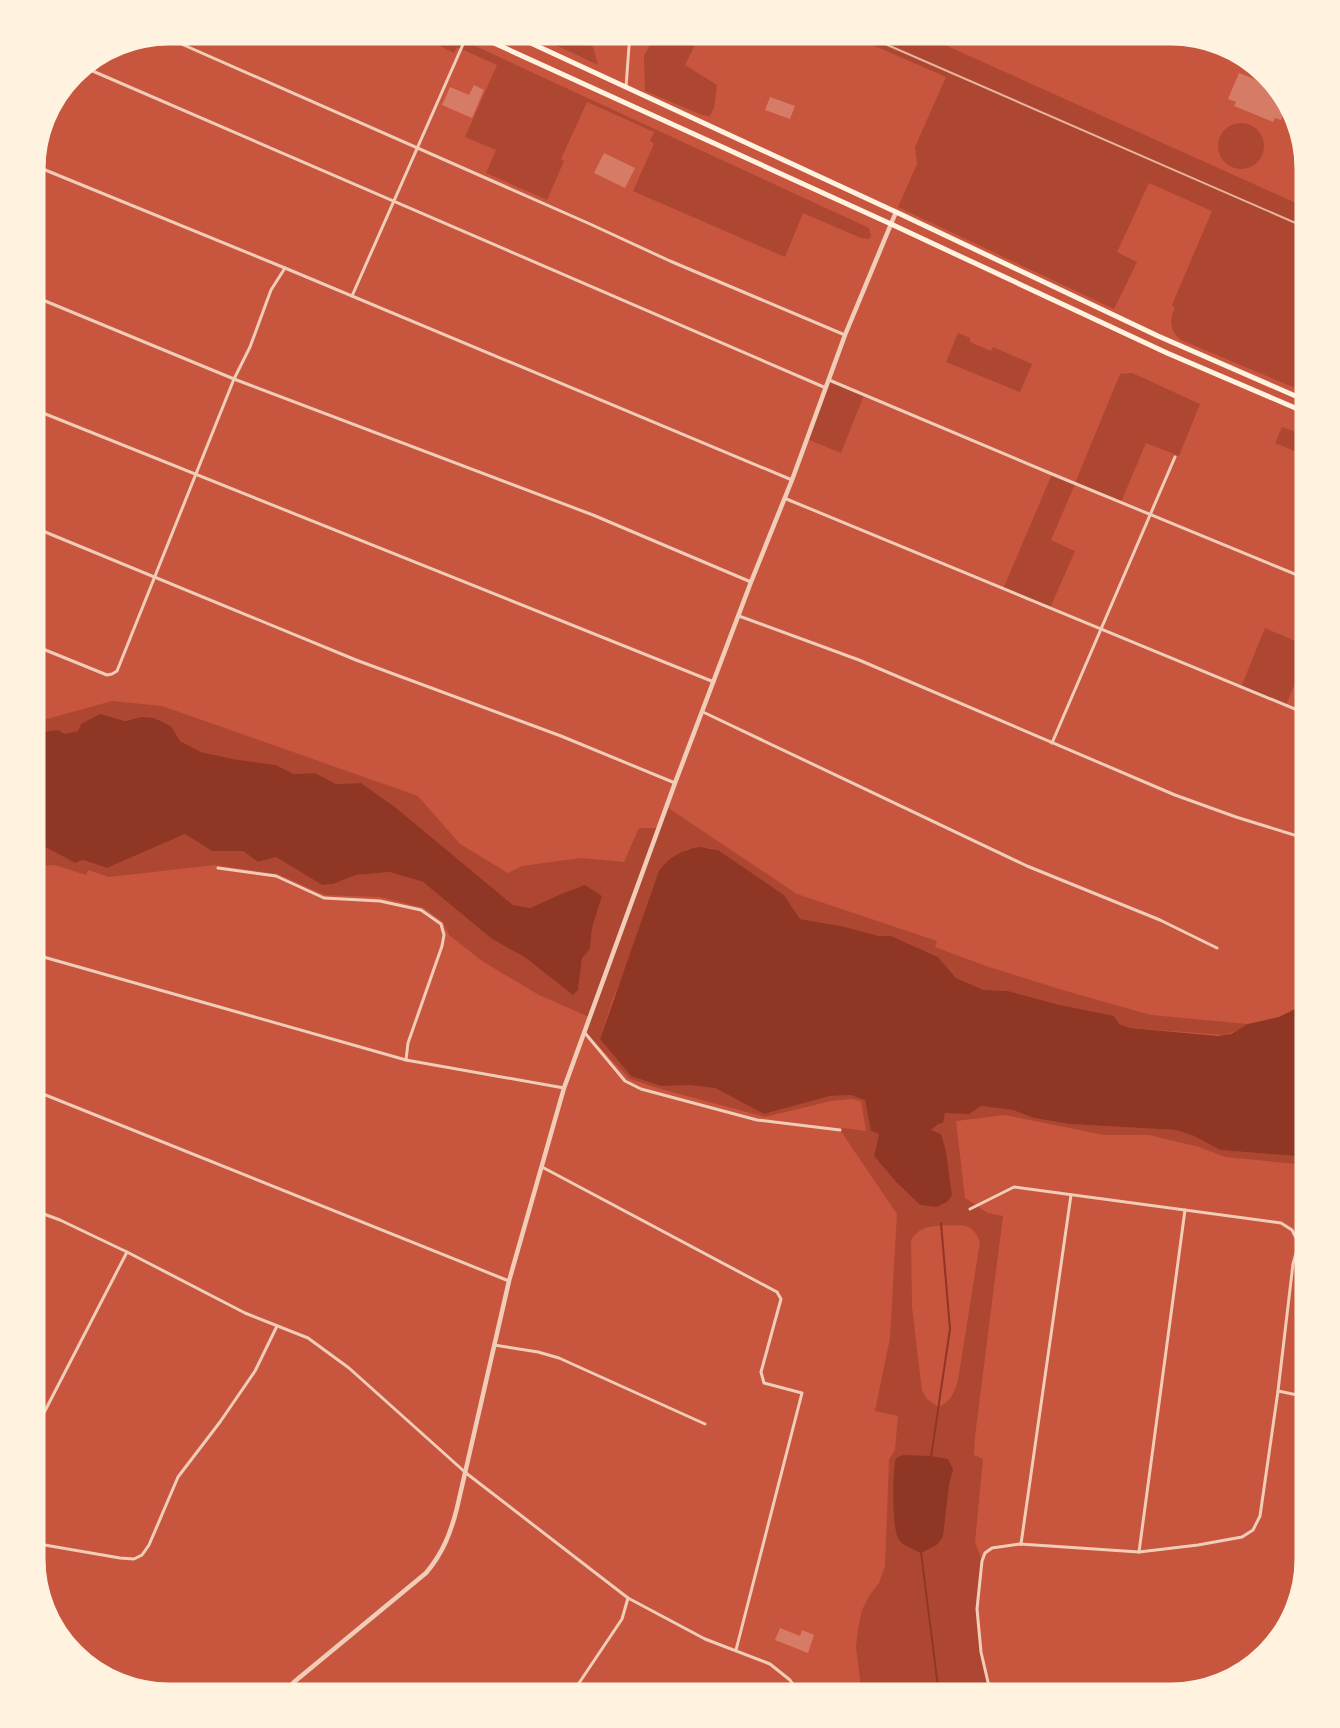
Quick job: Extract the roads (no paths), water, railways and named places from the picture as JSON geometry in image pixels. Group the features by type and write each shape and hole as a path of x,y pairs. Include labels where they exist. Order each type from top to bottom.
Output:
{"main road":[{"path":"494,44 891,224 1167,353 1296,408"},
{"path":"533,44 1158,336 1296,396"}],"street":[{"path":"183,44 670,261 845,335"},
{"path":"352,297 465,44"},
{"path":"626,87 629,44"},
{"path":"91,70 826,388"},
{"path":"44,169 792,480"},
{"path":"292,1684 418,1580 439,1556 449,1535 466,1473 509,1281 564,1088 751,582 792,480 845,335 896,212"},
{"path":"44,649 107,675 117,671 234,379 250,347 271,290 285,268"},
{"path":"44,301 234,379 593,514 751,582"},
{"path":"829,380 1296,574"},
{"path":"44,413 714,682"},
{"path":"1052,743 1175,457"},
{"path":"784,498 1296,710"},
{"path":"44,531 356,660 561,736 675,783"},
{"path":"739,616 858,660 1175,795 1296,836"},
{"path":"703,712 1027,866 1160,920 1217,948"},
{"path":"218,868 276,876 324,898 380,901 421,910 441,924 444,935 442,946 408,1043 406,1060"},
{"path":"44,957 406,1060 564,1088"},
{"path":"584,1031 625,1081 640,1089 757,1120 840,1130"},
{"path":"44,1094 509,1281"},
{"path":"541,1166 777,1292 781,1299 761,1372 764,1383 802,1393 736,1650"},
{"path":"970,1209 1014,1187 1281,1223 1292,1230 1296,1237"},
{"path":"1020,1544 1071,1195"},
{"path":"1139,1552 1185,1210"},
{"path":"44,1214 127,1252 245,1313 308,1338 349,1368 466,1473 628,1598 705,1639 770,1664 793,1684"},
{"path":"44,1413 127,1252"},
{"path":"988,1684 981,1652 978,1623 982,1561 985,1553 992,1548 1020,1544 1139,1552 1242,1537 1253,1530 1260,1516 1296,1254"},
{"path":"44,1545 120,1558 134,1559 141,1556 178,1477 255,1371 277,1326"},
{"path":"494,1345 559,1358 705,1424"},
{"path":"1278,1391 1296,1395"},
{"path":"578,1684 622,1619 628,1598"}],"waterway":[{"path":"931,1457 950,1329 941,1223"},
{"path":"921,1552 938,1684"}],"railway":[{"path":"885,44 1296,223"}]}
